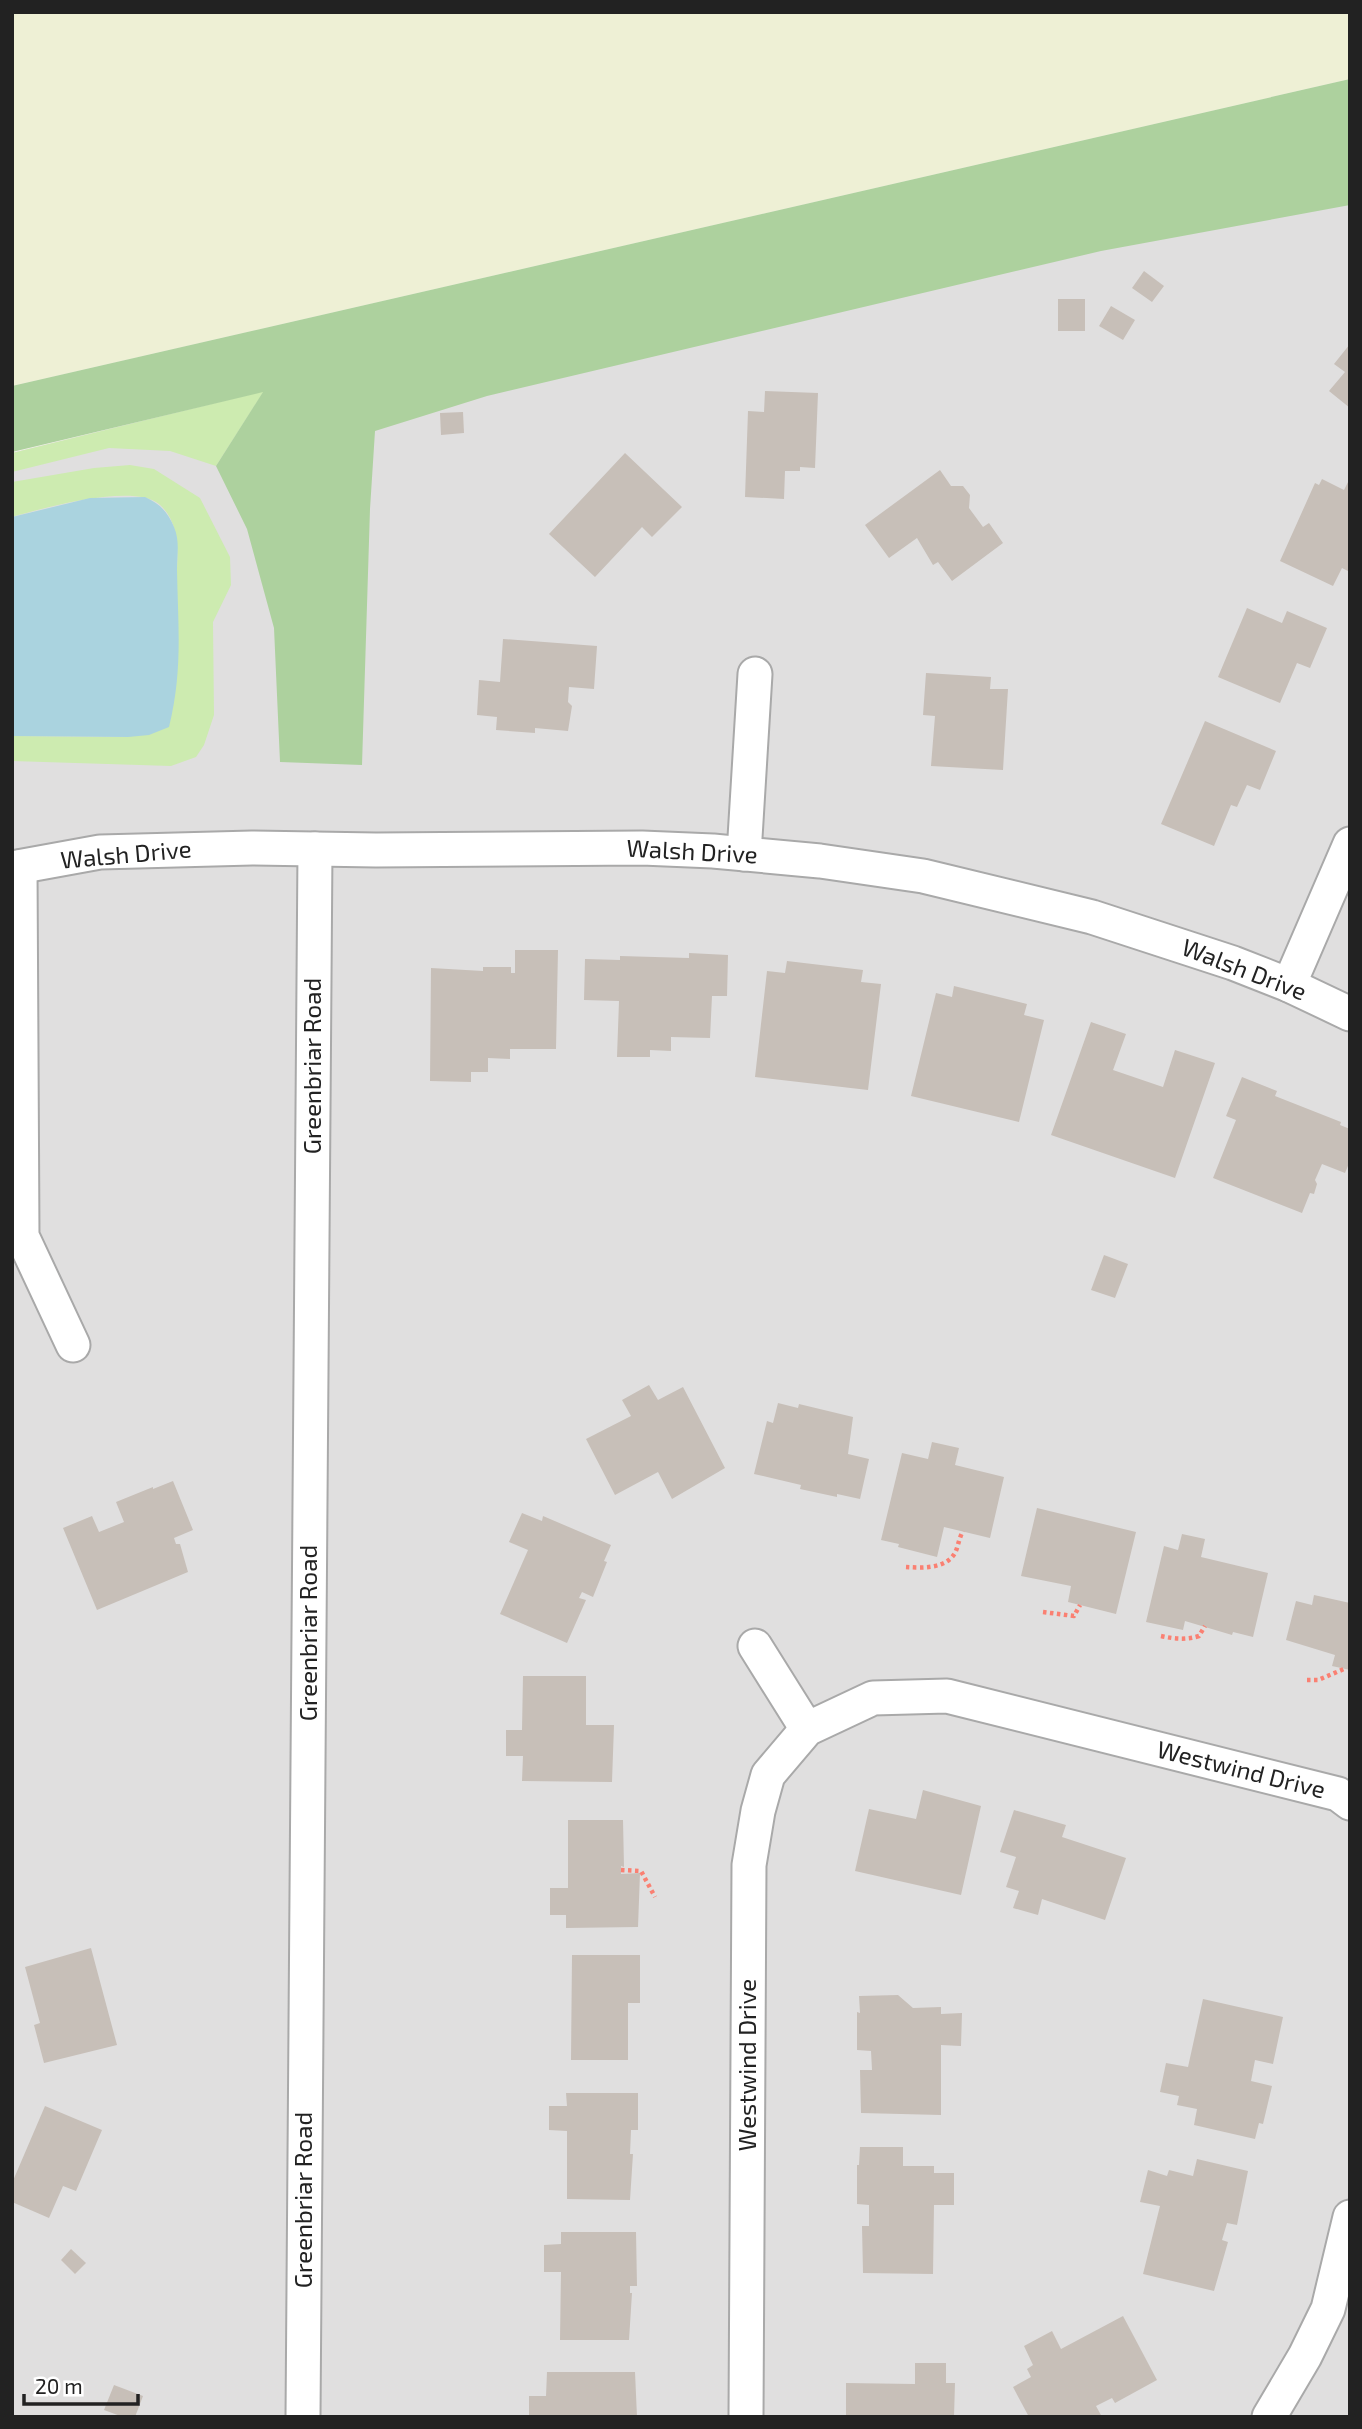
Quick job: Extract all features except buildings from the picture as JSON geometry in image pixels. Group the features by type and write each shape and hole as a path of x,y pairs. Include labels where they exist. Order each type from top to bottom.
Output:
{"street":[{"path":"744,854 755,674"},
{"path":"1289,985 1350,844"},
{"name":"Walsh Drive","path":"16,868 100,852 252,848 632,848 820,861 923,876 1092,916 1233,963 1289,985 1350,1014"},
{"name":"Greenbriar Road","path":"303,2417 315,849"},
{"path":"16,868 22,1236 73,1345"},
{"path":"755,1646 807,1729"},
{"name":"Westwind Drive","path":"746,2417 749,1865 758,1811 768,1775 807,1729 873,1698 947,1696 1338,1794 1350,1803"},
{"path":"1269,2417 1305,2356 1339,2314 1350,2217"}],"path":[{"path":"906,1567 925,1568 950,1559 962,1531"},
{"path":"1043,1612 1074,1616 1080,1605"},
{"path":"1161,1636 1192,1639 1199,1636 1205,1626"},
{"path":"1307,1680 1326,1677 1344,1669"},
{"path":"621,1870 641,1871 655,1897"}],"shaded area":[{"path":"1350,149 1350,2417 12,2417 12,453 264,391"}],"green space":[{"path":"12,12 1350,12 1350,79 12,386"},
{"path":"1350,79 1350,205 1101,251 487,396 375,431 362,765 280,762 274,628 247,529 216,466 263,392 12,452 12,386"},
{"path":"264,391 216,466 170,451 109,448 12,472 12,453"},
{"path":"130,465 154,469 200,498 230,557 231,585 213,622 214,715 204,745 196,757 171,766 12,761 12,736 128,737 177,569 177,543 165,510 146,498 129,496 87,499 12,517 12,482 94,468"}],"water":[{"path":"145,497 166,512 176,532 178,543 178,667 169,727 149,735 128,737 12,736 12,517 90,498"}]}
